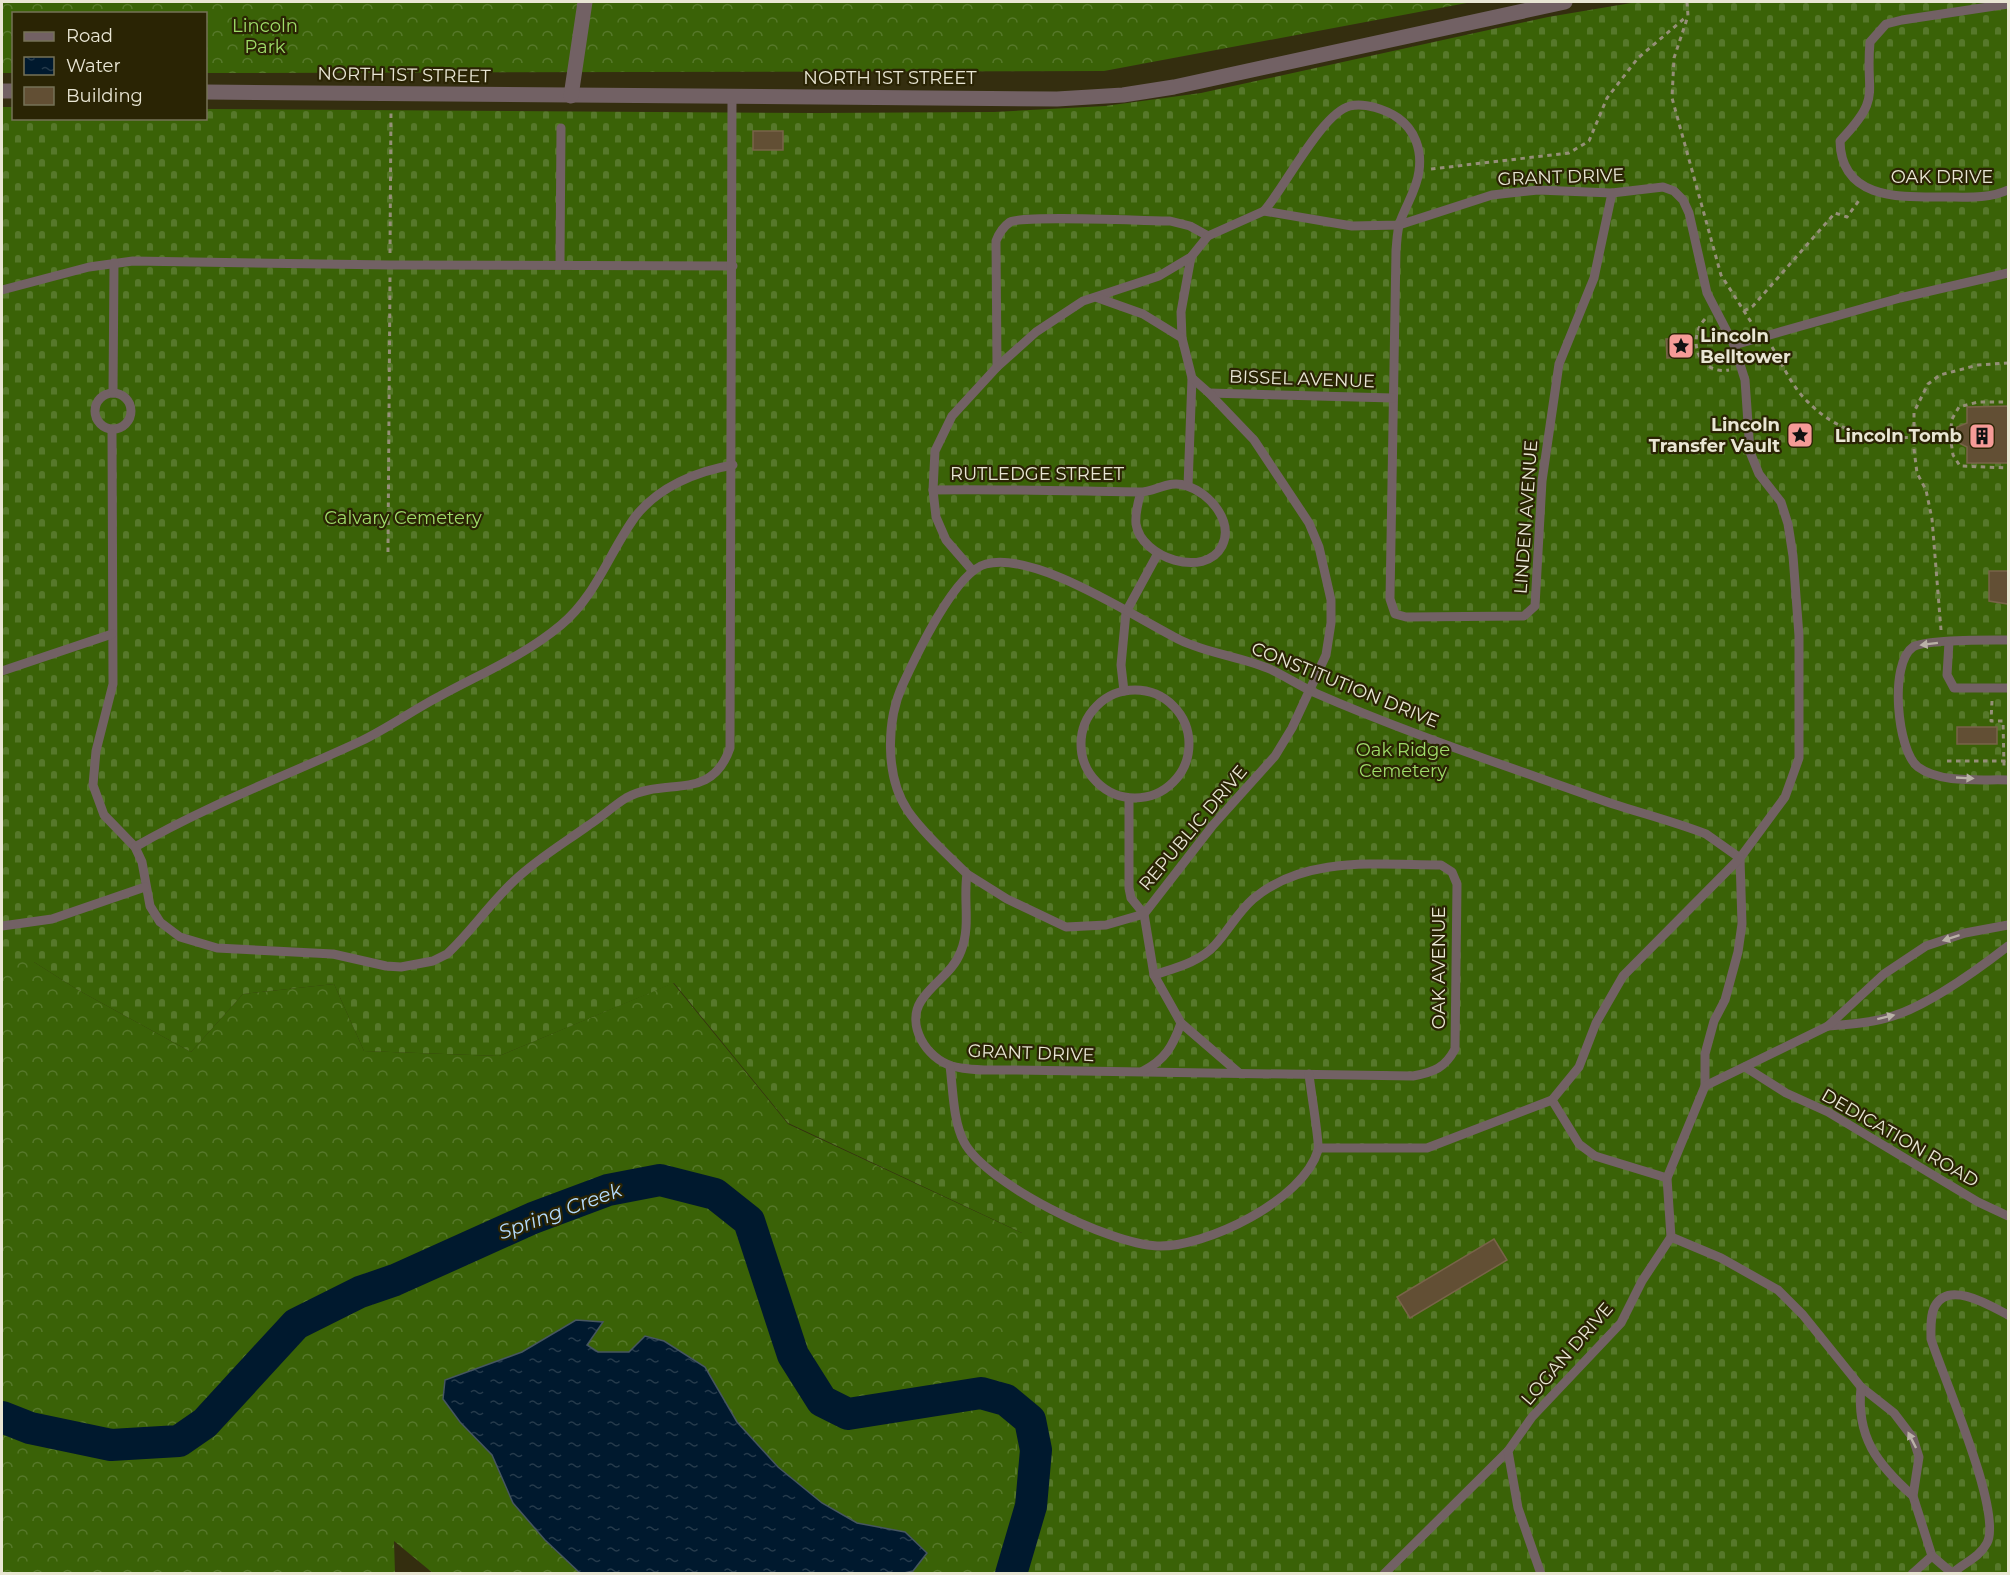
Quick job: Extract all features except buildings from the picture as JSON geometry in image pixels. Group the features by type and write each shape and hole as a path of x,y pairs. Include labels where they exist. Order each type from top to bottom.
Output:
{"street":[{"path":"571,96 585,2"},
{"name":"NORTH 1ST STREET","path":"207,92 1057,99 1123,96 1174,87 1565,2"}],"lane":[{"name":"OAK DRIVE","path":"2008,4 1886,24 1870,42 1870,100 1864,113 1840,141 1840,157 1846,170 1868,188 1890,197 1987,197 2008,190"},
{"path":"112,430 113,684 96,751 93,785 104,815 135,847 142,862 150,906 160,922 180,937 198,944 226,949 333,954 386,966 413,966 447,954 515,880 627,798 648,790 701,783 711,778 726,760 730,748 733,465 732,97"},
{"path":"967,874 907,809 896,785 891,744 892,717 900,690 916,655 943,609 972,570 946,540 936,517 933,490 935,450 952,416 997,367 1062,312 1083,301 1160,276 1191,257 1209,236 1264,211 1278,195 1320,131 1332,117 1349,106 1365,105 1395,115 1405,123 1418,147 1419,170"},
{"path":"560,264 561,128"},
{"name":"LINDEN AVENUE","path":"1419,170 1399,225 1390,599 1395,614 1418,619 1524,616 1535,606 1542,481 1559,364 1594,278 1612,194"},
{"name":"GRANT DRIVE","path":"1264,211 1352,226 1399,225 1492,195 1538,190 1612,194 1663,187 1674,191 1683,200 1689,213 1707,293 1734,345 1745,380 1750,452 1759,474 1781,502 1788,524 1799,636 1799,758 1785,797 1740,858 1623,976 1596,1023 1579,1067 1552,1100"},
{"path":"997,367 996,240 1001,230 1011,222 1034,219 1170,221 1190,226 1209,236"},
{"path":"1188,486 1192,378 1182,338 1181,312 1191,257"},
{"path":"2,290 114,263 733,266"},
{"path":"113,393 114,263"},
{"path":"1734,345 1900,298 2008,273"},
{"path":"1096,298 1143,314 1182,338"},
{"name":"REPUBLIC DRIVE","path":"967,874 1006,899 1066,927 1106,925 1144,914 1213,825 1275,756 1311,691 1326,656 1331,623 1331,600 1318,547 1309,523 1254,440 1192,378"},
{"path":"113,393 124,397 132,412 124,427 112,430 101,425 95,414 102,397 113,393"},
{"name":"BISSEL AVENUE","path":"1209,393 1394,398"},
{"path":"135,847 286,772 362,740 441,695 507,663 562,624 584,602 636,515 683,479 706,470 733,465"},
{"path":"1176,483 1188,486 1205,497 1220,512 1225,528 1223,545 1216,554 1202,561 1174,561 1157,555 1143,540 1136,524 1141,492 1176,483"},
{"name":"RUTLEDGE STREET","path":"933,490 1019,488 1141,492"},
{"path":"1124,691 1120,665 1126,612 1157,555"},
{"name":"CONSTITUTION DRIVE","path":"972,570 985,564 1001,562 1059,576 1085,587 1126,612 1183,641 1264,667 1311,691 1409,730 1698,831 1717,840 1740,858"},
{"path":"2,671 112,634"},
{"path":"2008,640 1913,646 1900,672 1898,704 1906,750 1918,767 1934,775 2008,780"},
{"path":"1949,642 1947,675 1954,688 2008,688"},
{"path":"1124,691 1148,691 1170,702 1182,716 1188,731 1189,754 1184,769 1170,787 1149,798 1129,800 1108,792 1090,776 1082,759 1080,742 1089,714 1105,698 1124,691"},
{"path":"1129,800 1129,888 1131,898 1144,914 1155,975 1180,1023 1239,1073"},
{"path":"1740,858 1742,924 1739,942 1725,1000 1714,1021 1706,1054 1705,1086 1667,1178 1671,1237 1721,1258 1778,1290 1803,1315 1861,1387 1894,1413 1913,1438 1919,1457 1913,1496 1932,1556 1953,1573 1977,1557 1988,1540 1988,1508 1977,1468 1931,1339 1932,1317 1935,1304 1947,1295 1968,1296 2008,1315"},
{"name":"OAK AVENUE","path":"1155,975 1196,960 1214,947 1252,900 1291,877 1318,868 1359,865 1441,865 1452,872 1457,884 1455,1049 1448,1062"},
{"name":"GRANT DRIVE","path":"967,874 964,890 967,930 962,949 947,975 923,998 915,1020 918,1034 926,1048 950,1066 974,1069 1413,1076 1435,1071 1448,1062"},
{"path":"2,926 52,919 145,887"},
{"path":"1705,1086 1828,1026 1884,974 1926,946 1965,933 2008,925"},
{"path":"1828,1026 1872,1021 1893,1016 1916,1006 2008,946"},
{"path":"1141,1072 1158,1063 1167,1054 1180,1023"},
{"path":"950,1066 956,1114 963,1141 976,1159 1008,1185 1053,1209 1111,1235 1157,1246 1198,1239 1249,1217 1292,1189 1309,1171 1319,1148 1309,1074"},
{"name":"DEDICATION ROAD","path":"1745,1067 1786,1093 1828,1112 1978,1202 2008,1216"},
{"path":"1319,1148 1427,1149 1552,1100 1580,1144 1595,1156 1667,1178"},
{"name":"LOGAN DRIVE","path":"1384,1574 1508,1451 1532,1417 1621,1323 1642,1281 1671,1237"},
{"path":"1861,1387 1858,1411 1868,1442 1878,1462 1913,1496"},
{"path":"1508,1451 1518,1508 1541,1574"},
{"path":"1912,1574 1932,1556"}],"path":[{"path":"1687,2 1688,16 1674,58 1672,98 1720,275 1751,322"},
{"path":"1419,170 1569,153 1589,141 1607,98 1638,58 1688,16"},
{"path":"388,552 392,95"},
{"path":"1744,311 1753,306 1835,213 1847,218 1864,194"},
{"path":"1716,308 1696,333 1695,346 1699,358 1717,370 1740,368"},
{"path":"1772,346 1803,397 1829,420 1864,436 1950,435"},
{"path":"1941,631 1932,519 1926,490 1917,472 1913,437 1914,412 1928,384 1940,375 1978,365 2008,363"},
{"path":"2008,402 1978,402 1959,407 1952,419 1950,435 1953,455 1960,466 2008,468"},
{"path":"1992,688 1991,721 2003,721 2003,760 2008,780"},
{"path":"1947,761 2008,760"}],"green space":[{"name":"Lincoln Park","path":"2,2 1472,2 1104,71 207,73 207,12 12,12 12,73 2,73"},
{"name":"Oak Ridge Cemetery","path":"1637,2 2008,2 2008,1573 1012,1573 1022,1233 788,1123 674,983 499,1056 364,1051 334,984 243,994 191,1052 78,990 34,962 2,962 2,107 12,107 12,120 207,120 207,109 816,113 994,112 1105,106 1201,93 1548,17"},
{"path":"2,962 34,962 78,990 191,1052 243,994 334,984 364,1051 499,1056 673,983 788,1124 1022,1233 1231,1573 434,1574 394,1541 395,1573 2,1573"}],"water":[{"path":"576,1320 603,1322 587,1345 598,1352 629,1352 645,1336 664,1341 705,1367 737,1422 778,1467 822,1503 857,1523 905,1532 927,1553 913,1571 904,1573 580,1573 545,1540 513,1503 492,1455 460,1422 443,1399 445,1380 522,1352"}],"waterway":[{"name":"Spring Creek","path":"2,1417 30,1428 111,1445 179,1441 205,1423 296,1324 360,1292 395,1280 533,1218 608,1190 660,1180 715,1194 749,1221 793,1355 822,1401 848,1414 981,1393 1006,1400 1030,1420 1036,1450 1031,1506 1011,1574"}],"place":[{"name":"Lincoln Belltower","path":"1681,346"},
{"name":"Lincoln Transfer Vault","path":"1800,435"},
{"name":"Lincoln Tomb","path":"1982,436"}],"park label":[{"name":"Calvary Cemetery","path":"403,518"}]}
